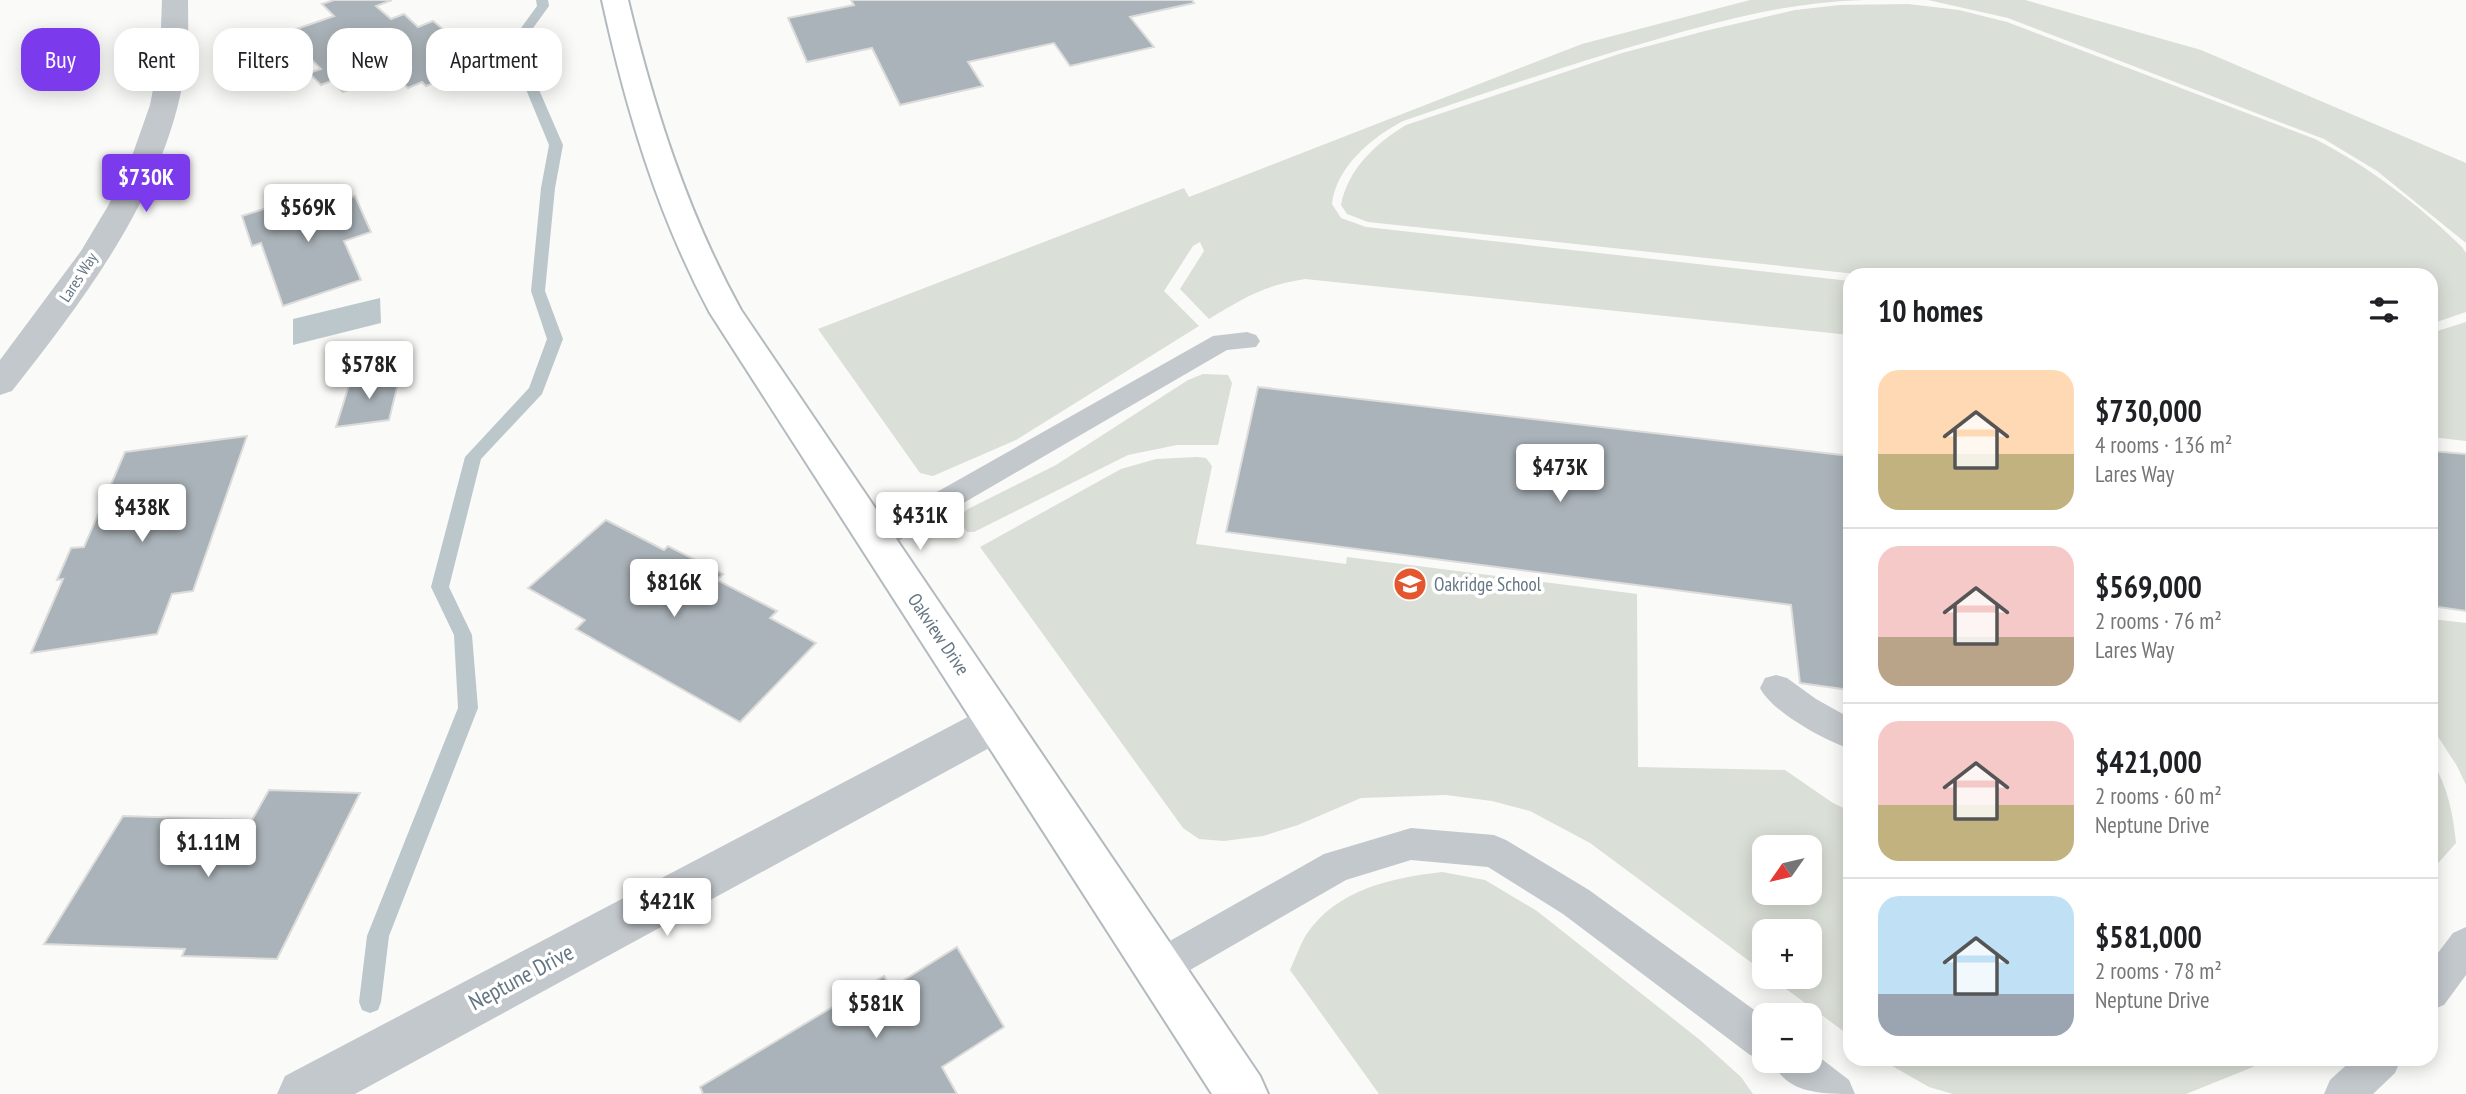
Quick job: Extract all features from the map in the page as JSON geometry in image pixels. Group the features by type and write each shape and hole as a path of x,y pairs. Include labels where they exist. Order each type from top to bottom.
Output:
{"street":[{"name":"Lares Way","path":"0,383 54,313 127,196 150,146 164,101 177,24 175,0"},
{"name":"Oakview Drive","path":"615,0 648,124 687,239 726,313 1242,1094"},
{"name":"Neptune Drive","path":"303,1094 998,722"}],"lane":[{"path":"876,540 1222,342 1247,341"},
{"path":"1776,688 1804,709 1843,731"},
{"path":"1158,968 1337,866 1411,844 1494,851 1576,902 1752,1032"},
{"path":"2438,977 2466,945"},
{"path":"2344,1094 2374,1066"},
{"path":"1807,1073 1835,1094"}],"shaded area":[{"path":"1750,0 1864,0 1783,8 1703,26 1557,69 1403,121 1368,145 1340,178 1332,204 1341,218 1366,227 1843,280 1843,334 1305,279 1255,293 1209,319 1180,289 1204,251 1200,242 1193,246 1164,291 1199,326 1016,440 933,476 920,473 818,329 1184,188 1189,197 1582,44"},
{"path":"1928,0 2025,0 2201,50 2466,163 2466,243 2377,171 2324,139 2008,18"},
{"path":"1908,4 1959,10 2007,22 2315,139 2392,187 2462,247 2466,253 2466,312 2438,322 2438,268 1843,268 1843,273 1368,222 1347,214 1341,205 1350,180 1365,158 1384,140 1406,125 1622,53 1795,10 1840,5"},
{"path":"380,298 381,323 293,345 293,319"},
{"path":"2466,322 2466,441 2438,438 2438,331"},
{"path":"1203,374 1228,375 1232,383 1218,445 1177,445 1128,455 974,532 967,532 957,518 968,509 1056,465 1188,380"},
{"path":"1197,457 1206,458 1212,466 1196,544 1346,564 1347,557 1637,594 1638,767 1785,770 1843,808 1843,1031 1822,1015 1822,1003 1805,1003 1786,989 1822,989 1822,919 1752,919 1752,963 1590,843 1530,811 1492,801 1446,795 1361,798 1298,825 1263,836 1224,841 1199,839 1183,828 980,547 1121,469 1156,459"},
{"path":"2438,620 2466,623 2466,785 2438,737"},
{"path":"2438,773 2448,799 2456,843 2438,863"},
{"path":"1442,872 1485,880 1537,911 1700,1040 1741,1077 1753,1094 1379,1094 1290,970 1306,935 1319,919 1349,896 1385,882"},
{"path":"1892,1066 2254,1066 2186,1094 1953,1094 1929,1087"}],"building":[{"path":"334,0 392,0 376,6 391,19 404,14 418,27 433,21 441,28 426,28 426,86 422,82 412,86 412,28 327,28 327,83 321,85 313,77 313,72 321,69 313,61 313,28 299,28 334,16 322,4"},
{"path":"851,0 1192,0 1194,3 1130,17 1154,47 1070,66 1054,43 968,62 983,86 900,105 872,48 807,62 788,18 854,5"},
{"path":"320,191 325,205 355,196 371,232 344,241 361,280 283,306 261,243 252,246 242,216"},
{"path":"400,375 389,420 336,427 350,382"},
{"path":"1258,387 1843,455 1843,689 1800,683 1791,605 1226,532"},
{"path":"247,436 193,591 172,594 157,634 31,653 63,579 57,580 71,548 84,547 125,452"},
{"path":"2438,452 2466,454 2466,611 2438,607"},
{"path":"606,520 664,550 668,546 723,574 717,580 777,611 770,618 816,643 740,722 576,629 585,620 528,588"},
{"path":"269,790 360,793 277,959 182,956 185,949 44,944 123,816 252,820"},
{"path":"957,947 1004,1027 942,1067 957,1094 703,1094 700,1087 884,976 891,988"}],"waterway":[{"path":"370,1002 378,936 468,708 463,635 440,587 473,457 536,390 555,339 538,291 548,188 556,145 514,46 543,6 542,0"}],"place":[{"name":"Oakridge School","path":"1410,584"}]}
